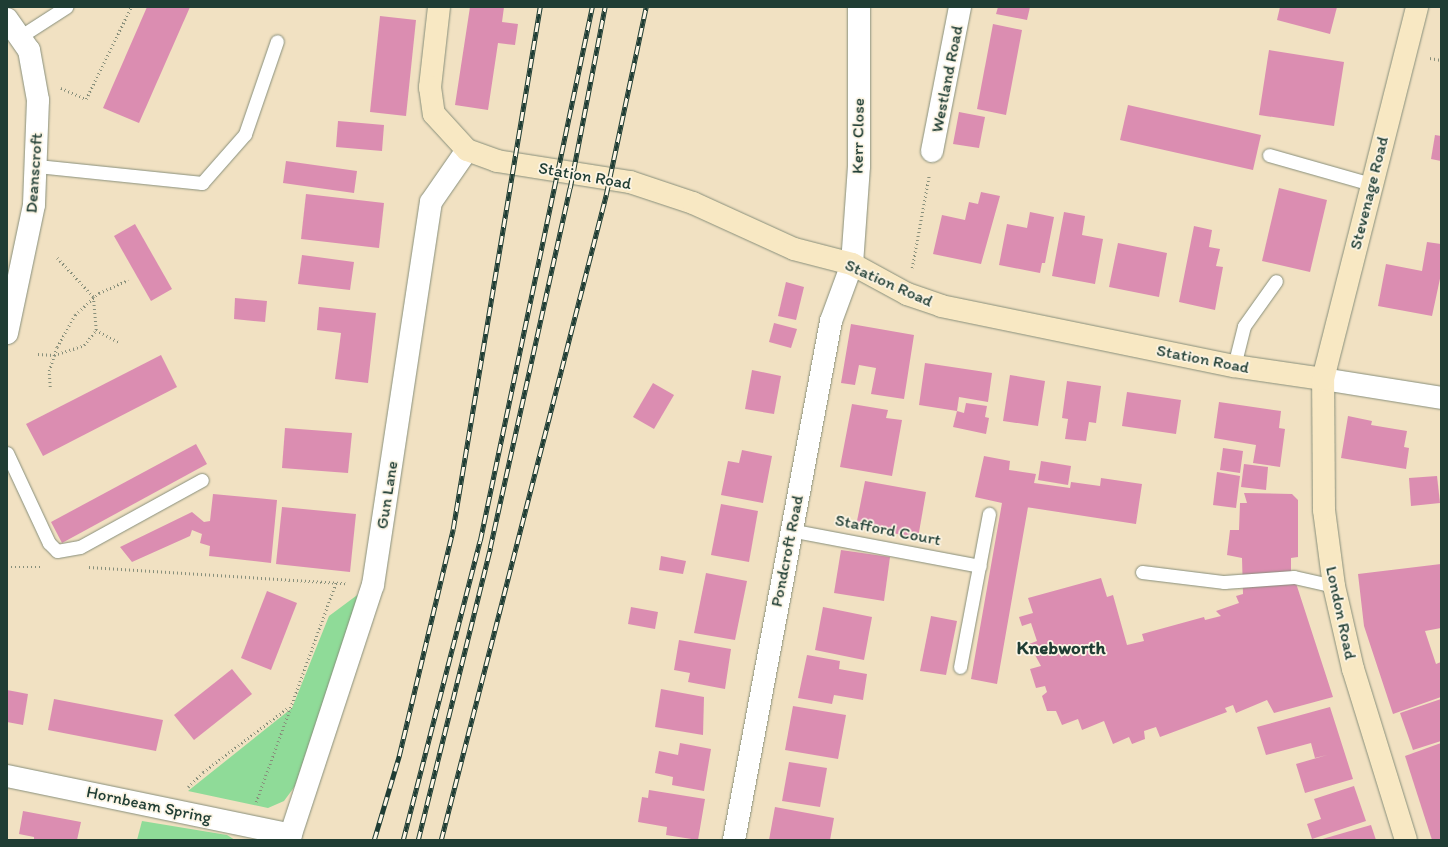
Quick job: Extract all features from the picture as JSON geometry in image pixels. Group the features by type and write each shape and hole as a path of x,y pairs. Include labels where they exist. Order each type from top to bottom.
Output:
{"street":[{"path":"439,7 430,87 434,114 467,150"},
{"name":"Kerr Close","path":"852,264 859,166 859,7"},
{"name":"Westland Road","path":"932,151 960,7"},
{"name":"Stevenage Road","path":"1323,379 1371,184 1417,7"},
{"name":"Deanscroft","path":"7,19 30,50 36,76 37,166 34,205 7,333"},
{"name":"Station Road","path":"467,150 497,161 630,182 693,204 794,249 852,264 907,294 1017,323 1234,366 1323,379"},
{"name":"Gun Lane","path":"290,838 373,585 431,202 467,150"},
{"name":"Pondcroft Road","path":"734,840 790,530 831,321 852,264"},
{"path":"1323,379 1441,398"},
{"name":"London Road","path":"1323,379 1324,510 1334,586 1353,669 1406,840"},
{"name":"Hornbeam Spring","path":"7,776 176,809 248,826 290,838"}],"lane":[{"path":"21,36 66,7"},
{"path":"37,166 202,183 245,134 278,41"},
{"path":"1269,155 1371,184"},
{"path":"1234,366 1244,326 1276,281"},
{"path":"7,454 45,536 57,551 80,547 202,480"},
{"path":"960,667 989,514"},
{"name":"Stafford Court","path":"790,530 980,566"},
{"path":"1142,572 1224,582 1294,577 1334,586"}],"path":[{"path":"36,76 86,99 131,7"},
{"path":"907,294 932,151"},
{"path":"38,354 54,356 84,345 96,330 93,297 57,258"},
{"path":"50,387 54,356 75,315 93,297 128,280"},
{"path":"96,330 120,343"},
{"path":"7,567 46,567"},
{"path":"85,567 373,585"},
{"path":"248,826 336,582"},
{"path":"176,809 181,795 203,772 290,707"}],"green space":[{"path":"360,593 295,786 284,801 268,808 188,791 292,708 329,616"},
{"path":"142,821 227,835 235,840 137,840"}],"building":[{"path":"147,7 190,7 139,123 103,108"},
{"path":"470,7 504,7 502,22 518,24 515,45 498,43 488,110 455,105"},
{"path":"998,7 1030,7 1027,20 996,14"},
{"path":"1280,7 1337,7 1330,34 1277,20"},
{"path":"380,16 416,20 406,116 370,112"},
{"path":"993,24 1022,30 1006,115 977,109"},
{"path":"1269,50 1344,62 1334,126 1259,115"},
{"path":"1128,105 1261,135 1253,170 1120,140"},
{"path":"959,112 985,117 979,148 953,144"},
{"path":"338,121 384,125 382,151 336,147"},
{"path":"1435,135 1441,136 1441,161 1431,159"},
{"path":"286,161 357,171 354,193 283,183"},
{"path":"1279,188 1327,200 1310,272 1262,261"},
{"path":"981,192 1000,196 981,264 933,254 942,215 965,220 969,202 978,204"},
{"path":"306,194 384,203 379,248 301,239"},
{"path":"1030,212 1054,217 1045,263 1042,263 1040,273 999,265 1007,224 1027,228"},
{"path":"1064,212 1085,216 1082,235 1103,239 1095,284 1052,276"},
{"path":"135,224 172,289 151,301 114,236"},
{"path":"1194,226 1212,230 1209,247 1220,249 1216,266 1223,267 1215,310 1179,302"},
{"path":"1427,242 1441,244 1441,274 1432,316 1378,306 1386,264 1422,271"},
{"path":"1118,243 1167,253 1159,297 1109,287"},
{"path":"302,255 354,262 350,290 298,284"},
{"path":"786,282 804,287 796,320 778,316"},
{"path":"235,298 267,301 265,322 234,319"},
{"path":"319,307 376,313 368,383 335,379 341,333 317,330"},
{"path":"774,323 797,329 791,348 769,342"},
{"path":"851,324 914,335 904,399 871,394 876,368 859,365 855,385 841,383"},
{"path":"161,355 177,387 43,456 26,424"},
{"path":"925,363 992,373 988,402 959,397 957,411 919,405"},
{"path":"752,370 781,376 774,414 745,409"},
{"path":"1010,375 1045,381 1038,426 1003,421"},
{"path":"1067,381 1101,386 1096,423 1089,422 1086,441 1065,439 1068,419 1062,418"},
{"path":"653,383 674,395 654,429 633,417"},
{"path":"1127,392 1181,400 1176,434 1122,426"},
{"path":"1219,402 1281,411 1279,428 1285,429 1280,467 1253,463 1256,445 1214,438"},
{"path":"966,403 987,406 985,417 989,418 986,434 953,427 957,411 964,413"},
{"path":"852,404 888,410 886,418 902,420 892,476 840,467"},
{"path":"1348,416 1372,421 1371,425 1407,431 1404,447 1409,448 1406,469 1341,458"},
{"path":"285,428 352,433 348,473 282,468"},
{"path":"196,444 207,464 62,543 51,522"},
{"path":"1223,448 1243,451 1240,473 1220,470"},
{"path":"742,450 772,456 763,503 721,495 728,461 739,463"},
{"path":"984,456 1010,461 1009,470 1036,474 1034,483 1070,488 1071,482 1100,486 1101,478 1142,484 1136,524 1028,507 997,684 971,679 1002,503 975,497"},
{"path":"1041,461 1071,466 1068,485 1038,480"},
{"path":"1244,464 1268,467 1266,490 1241,487"},
{"path":"1217,472 1240,476 1236,508 1213,505"},
{"path":"1437,476 1440,503 1411,506 1409,478"},
{"path":"865,481 926,492 918,538 856,526"},
{"path":"1244,493 1292,494 1298,500 1298,557 1291,558 1291,577 1294,577 1333,697 1274,713 1267,700 1236,713 1233,705 1225,708 1227,712 1160,737 1156,727 1144,731 1145,739 1132,744 1129,737 1113,744 1104,721 1082,730 1078,719 1062,725 1056,711 1047,711 1042,696 1047,692 1045,686 1036,688 1030,669 1041,666 1029,644 1037,641 1031,623 1022,626 1019,617 1033,613 1028,598 1101,578 1107,597 1113,595 1127,645 1144,641 1142,634 1204,617 1205,620 1221,616 1216,611 1239,603 1236,596 1243,594 1242,558 1227,555 1230,530 1239,530 1240,503 1247,503"},
{"path":"213,494 277,500 271,563 209,556 210,546 200,543 202,534 192,530 190,536 132,562 120,547 192,512 204,522 210,521"},
{"path":"721,504 758,511 749,562 711,555"},
{"path":"282,507 356,514 350,572 276,564"},
{"path":"841,550 890,557 884,601 834,593"},
{"path":"661,556 686,561 683,574 659,570"},
{"path":"1441,564 1441,628 1425,631 1436,664 1441,662 1441,697 1393,714 1364,626 1358,574"},
{"path":"706,573 747,581 735,640 694,633"},
{"path":"267,591 297,603 271,670 241,658"},
{"path":"631,607 658,612 655,629 628,624"},
{"path":"823,607 872,617 864,660 815,650"},
{"path":"931,616 957,621 946,675 920,671"},
{"path":"679,640 731,649 725,689 688,682 690,673 674,670"},
{"path":"807,655 840,661 839,669 867,674 863,700 834,695 832,704 798,698"},
{"path":"232,669 252,694 194,740 174,715"},
{"path":"661,689 704,697 703,735 655,727"},
{"path":"7,690 28,694 23,725 7,722"},
{"path":"54,699 163,720 156,751 48,730"},
{"path":"1441,699 1441,741 1413,750 1400,713"},
{"path":"793,706 846,715 838,759 785,750"},
{"path":"1330,707 1353,779 1305,793 1296,764 1327,755 1315,758 1311,743 1266,755 1257,727"},
{"path":"680,743 711,749 704,791 672,785 673,777 655,773 659,751 678,755"},
{"path":"1441,743 1441,840 1432,840 1405,756"},
{"path":"789,762 827,768 820,807 782,801"},
{"path":"1354,786 1366,821 1312,839 1307,824 1321,819 1314,799"},
{"path":"649,790 705,799 698,840 666,835 667,827 638,822 642,797 648,798"},
{"path":"775,807 834,818 830,840 769,840"},
{"path":"23,811 81,822 77,840 34,840 34,837 19,834"},
{"path":"1371,825 1376,840 1319,840"}],"railway":[{"path":"374,840 399,756 453,529 540,7"},
{"path":"403,840 480,541 592,7"},
{"path":"418,840 490,548 570,188 605,7"},
{"path":"441,840 606,195 646,7"}],"district":[{"name":"Knebworth","path":"1061,648"}]}
